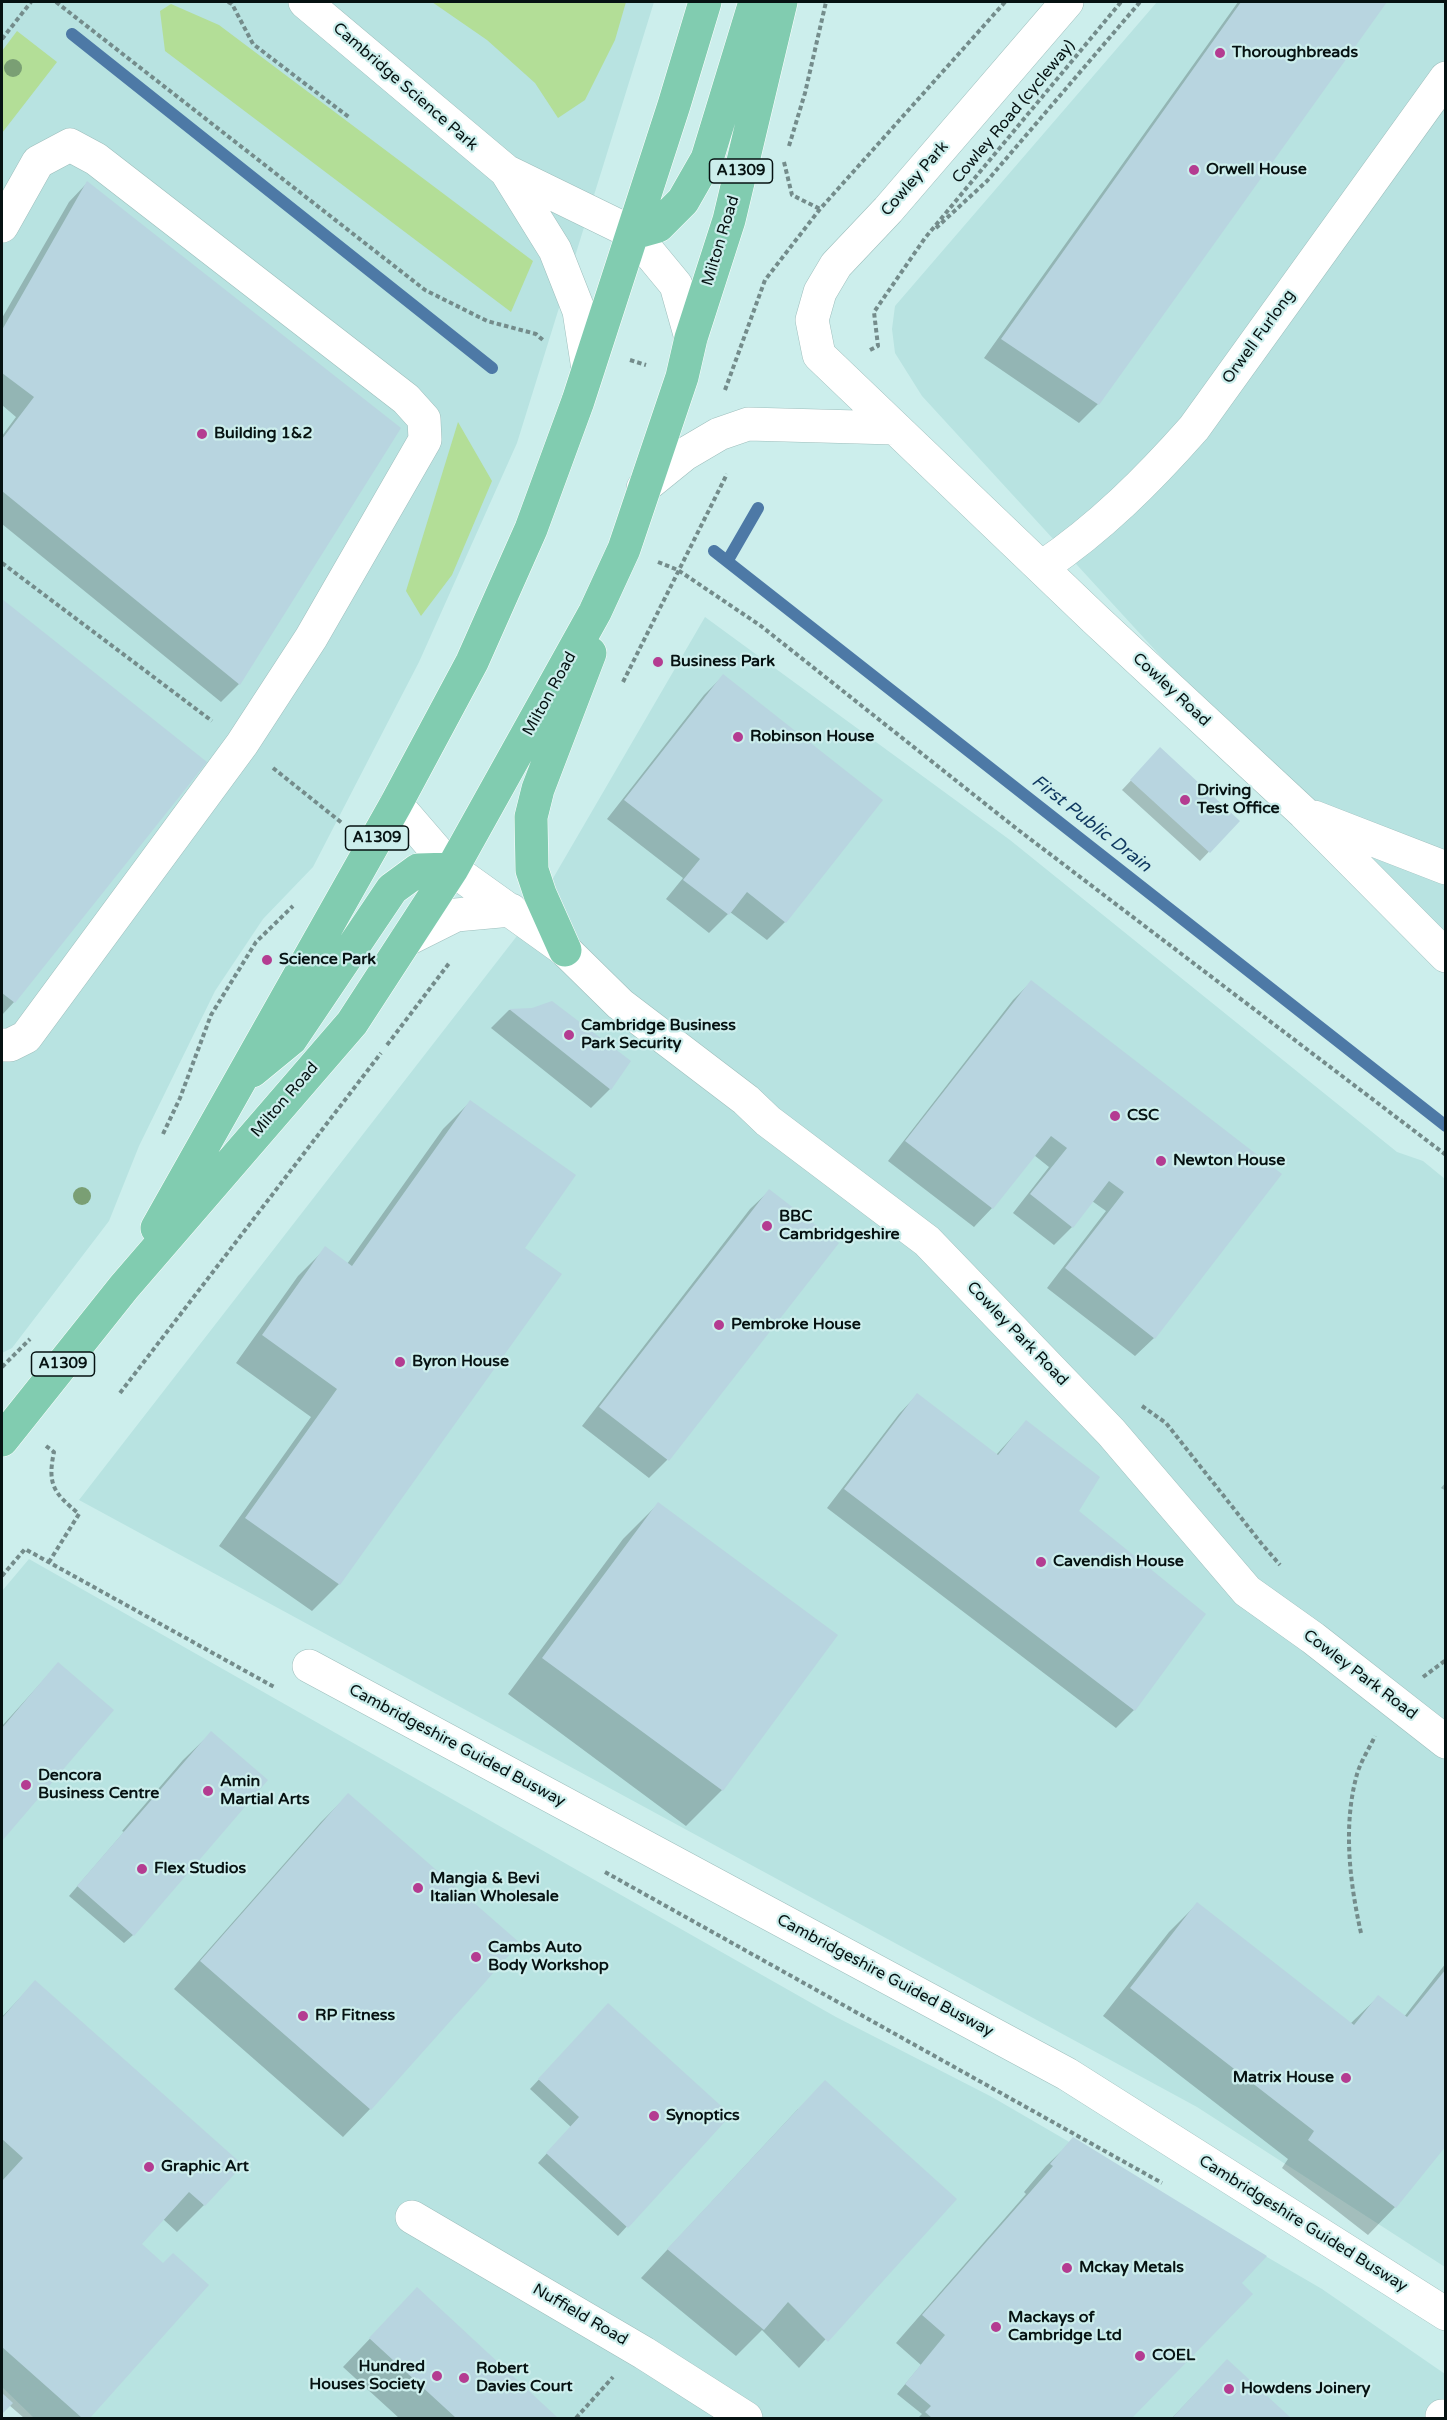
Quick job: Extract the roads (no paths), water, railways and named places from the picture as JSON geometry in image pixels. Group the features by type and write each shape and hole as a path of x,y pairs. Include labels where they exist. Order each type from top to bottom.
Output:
{"main road":[{"name":"Milton Road","path":"124,1287 396,804 472,662 531,529 588,369 705,2"},
{"name":"A1309","path":"633,233 658,226 683,201 707,159 755,2"},
{"name":"Milton Road","path":"2,1440 124,1287 352,1023 452,869 595,612 624,549 682,377 691,338 729,220 781,2"},
{"name":"A1309","path":"565,950 532,870 531,817 538,789 590,660 595,612"},
{"name":"A1309","path":"236,1085 291,1039 392,889 418,870 452,869"}],"street":[{"name":"Cambridge Science Park","path":"305,2 506,171 633,233 676,285 691,338"},
{"name":"Cowley Park","path":"833,370 819,355 812,320 820,292 836,265 888,210 1067,2"},
{"name":"Orwell Furlong","path":"1042,567 1078,543 1101,523 1155,473 1194,428 1446,78"},
{"path":"2,226 38,162 70,145 96,159 406,399 424,420 425,440 311,638 242,744 26,1037 10,1045 2,1045"},
{"name":"Cambridge Science Park","path":"506,171 555,250 579,310 588,369"},
{"name":"Cowley Road","path":"833,370 1304,813 1446,956"},
{"path":"643,488 685,453 719,434 748,424 894,428"},
{"name":"A1309","path":"396,804 452,869 565,950"},
{"path":"1304,813 1446,868"},
{"path":"406,940 456,915 511,910"},
{"name":"Cowley Park Road","path":"565,950 620,1004 746,1101 768,1121 927,1241 1111,1432 1247,1591 1446,1742"},
{"name":"Cambridgeshire Guided Busway","path":"309,1666 1067,2074 1446,2314"},
{"name":"Nuffield Road","path":"412,2217 644,2353 746,2418"}],"waterway":[{"path":"72,34 492,368"},
{"path":"728,560 758,508"},
{"name":"First Public Drain","path":"714,551 1446,1126"}],"place":[{"name":"Thoroughbreads","path":"1220,53"},
{"name":"Orwell House","path":"1194,170"},
{"name":"Building 1&2","path":"202,434"},
{"name":"Business Park","path":"658,662"},
{"name":"Robinson House","path":"738,737"},
{"name":"Driving Test Office","path":"1185,800"},
{"name":"Science Park","path":"267,960"},
{"name":"Cambridge Business Park Security","path":"569,1035"},
{"name":"CSC","path":"1115,1116"},
{"name":"Newton House","path":"1161,1161"},
{"name":"BBC Cambridgeshire","path":"767,1226"},
{"name":"Pembroke House","path":"719,1325"},
{"name":"Byron House","path":"400,1362"},
{"name":"Cavendish House","path":"1041,1562"},
{"name":"Dencora Business Centre","path":"26,1785"},
{"name":"Amin Martial Arts","path":"208,1791"},
{"name":"Flex Studios","path":"142,1869"},
{"name":"Mangia & Bevi Italian Wholesale","path":"418,1888"},
{"name":"Cambs Auto Body Workshop","path":"476,1957"},
{"name":"RP Fitness","path":"303,2016"},
{"name":"Matrix House","path":"1346,2078"},
{"name":"Synoptics","path":"654,2116"},
{"name":"Graphic Art","path":"149,2167"},
{"name":"Mckay Metals","path":"1067,2268"},
{"name":"Mackays of Cambridge Ltd","path":"996,2327"},
{"name":"COEL","path":"1140,2356"},
{"name":"Hundred Houses Society","path":"437,2376"},
{"name":"Robert Davies Court","path":"464,2378"},
{"name":"Howdens Joinery","path":"1229,2389"}]}
